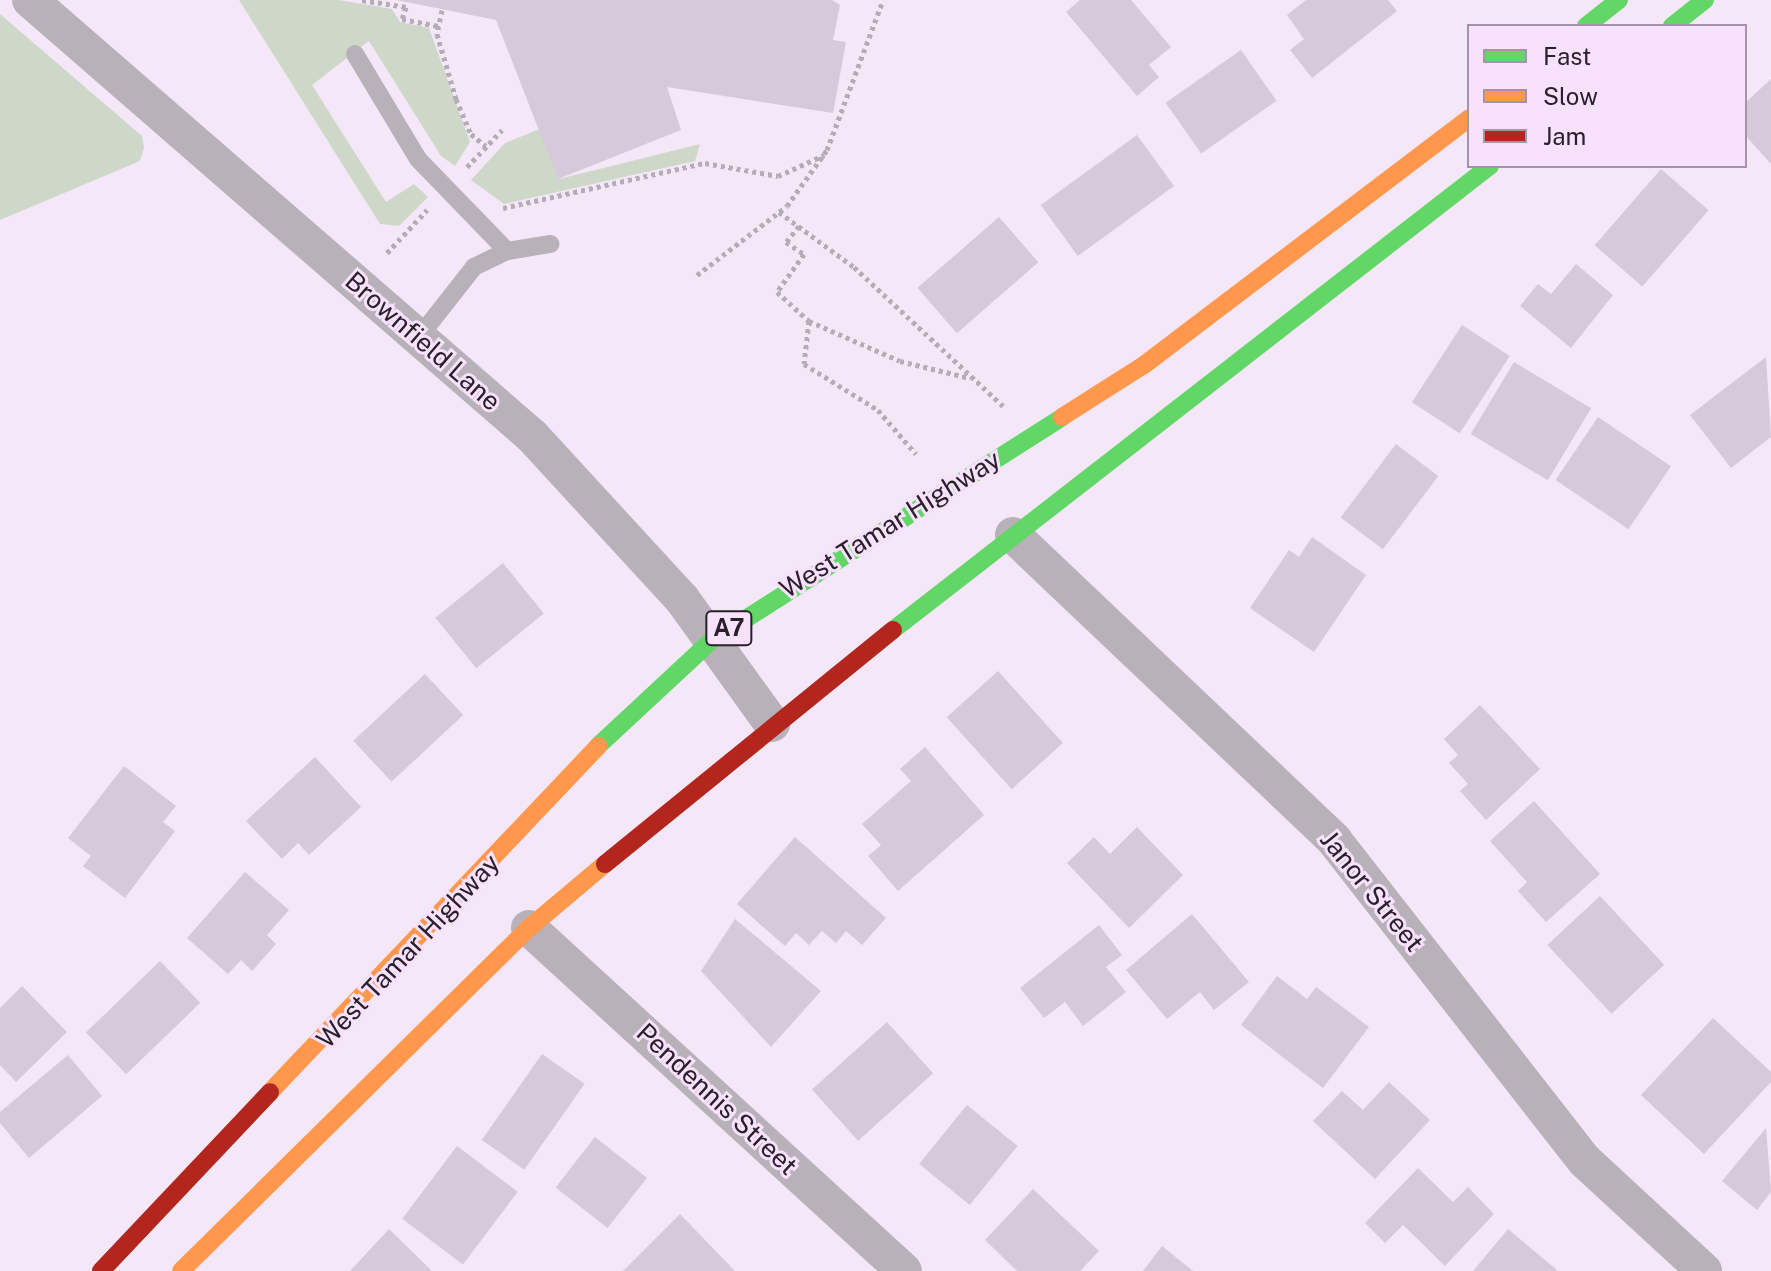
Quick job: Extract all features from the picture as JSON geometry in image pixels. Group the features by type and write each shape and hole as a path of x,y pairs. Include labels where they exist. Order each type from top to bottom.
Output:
{"highway":[{"path":"1589,24 1619,0"},
{"path":"1675,24 1705,0"},
{"name":"West Tamar Highway","path":"101,1271 611,732 711,641 1144,365 1467,120"},
{"path":"181,1271 529,928 772,724 1487,168"}],"street":[{"name":"Brownfield Lane","path":"30,0 532,436 682,599 772,724"},
{"name":"Janor Street","path":"1013,535 1334,840 1585,1161 1704,1271"},
{"name":"Pendennis Street","path":"529,928 904,1271"}],"lane":[{"path":"355,54 418,159 507,251"},
{"path":"419,337 474,267 507,251 550,244"}],"path":[{"path":"362,0 406,7 402,19 439,26"},
{"path":"697,275 779,212 824,155 854,94 883,0"},
{"path":"442,10 439,26 456,99 486,146"},
{"path":"471,180 462,172 502,130"},
{"path":"492,199 502,208 705,163 778,176 824,155"},
{"path":"387,253 434,202"},
{"path":"779,212 899,306 971,378 1033,433"},
{"path":"799,226 786,242 804,254 777,292 809,321 900,361 971,378"},
{"path":"809,321 804,364 878,410 916,454"}],"green space":[{"path":"239,0 339,0 392,9 400,22 429,28 470,142 455,166 441,156 369,41 312,85 386,202 414,184 428,197 399,226 380,224"},
{"path":"0,14 142,136 144,148 140,161 0,220"},
{"path":"540,129 559,179 700,144 695,161 504,204 471,180 505,143"}],"building":[{"path":"396,0 832,0 840,5 833,40 846,42 833,113 667,87 681,130 558,179 496,20"},
{"path":"1080,0 1131,0 1171,47 1149,65 1159,77 1137,96 1066,12"},
{"path":"1306,0 1388,0 1397,11 1312,78 1290,50 1304,39 1287,15"},
{"path":"1241,50 1277,101 1201,154 1166,103"},
{"path":"1771,79 1771,164 1747,137 1747,101"},
{"path":"1137,135 1174,186 1078,256 1041,205"},
{"path":"1661,169 1709,210 1642,287 1595,245"},
{"path":"999,217 1038,262 957,333 917,288"},
{"path":"1576,264 1613,295 1571,348 1520,306 1538,284 1551,294"},
{"path":"1462,325 1510,356 1460,433 1412,402"},
{"path":"1766,357 1771,437 1731,468 1690,415"},
{"path":"1514,362 1591,408 1548,480 1471,434"},
{"path":"1598,417 1671,466 1628,529 1556,480"},
{"path":"1396,444 1438,476 1383,549 1341,517"},
{"path":"1312,537 1366,575 1314,652 1250,608 1289,550 1299,557"},
{"path":"503,563 544,614 476,668 435,618"},
{"path":"998,671 1063,743 1012,789 947,717"},
{"path":"425,674 463,715 392,782 353,741"},
{"path":"1480,705 1540,769 1486,820 1460,791 1468,784 1449,763 1458,755 1444,739"},
{"path":"925,747 984,815 898,891 868,856 881,845 862,824 911,781 900,769"},
{"path":"315,757 361,807 309,855 298,843 282,859 246,821"},
{"path":"124,766 176,806 163,822 175,831 125,898 83,866 91,856 68,838"},
{"path":"1534,801 1600,874 1546,922 1518,891 1527,882 1490,841"},
{"path":"1137,827 1183,875 1129,928 1067,863 1094,837 1110,854"},
{"path":"795,837 886,918 862,945 846,931 836,943 822,931 809,945 796,933 785,946 737,904"},
{"path":"245,872 289,910 267,935 276,944 252,971 241,960 228,974 187,938"},
{"path":"1600,896 1664,965 1611,1014 1547,945"},
{"path":"1192,914 1249,982 1214,1010 1200,992 1167,1019 1126,970"},
{"path":"735,919 821,991 771,1047 701,971"},
{"path":"1099,925 1122,955 1106,967 1126,992 1083,1026 1065,1002 1044,1018 1020,988"},
{"path":"160,961 200,1003 126,1074 86,1033"},
{"path":"1277,976 1307,999 1316,987 1369,1027 1323,1088 1241,1025"},
{"path":"22,986 67,1032 16,1082 0,1065 0,1008"},
{"path":"1713,1018 1771,1072 1771,1082 1704,1154 1641,1095"},
{"path":"887,1022 933,1073 858,1141 812,1090"},
{"path":"542,1054 585,1084 524,1170 482,1140"},
{"path":"68,1055 102,1096 29,1158 0,1123 0,1112"},
{"path":"1389,1082 1430,1120 1375,1179 1313,1121 1342,1091 1363,1110"},
{"path":"967,1105 1018,1146 970,1205 919,1164"},
{"path":"1766,1128 1771,1192 1757,1210 1722,1181"},
{"path":"595,1137 647,1178 608,1228 556,1187"},
{"path":"457,1146 518,1192 463,1264 402,1219"},
{"path":"1418,1168 1453,1202 1468,1187 1494,1214 1445,1266 1403,1225 1385,1243 1365,1223"},
{"path":"1033,1189 1099,1251 1080,1271 1017,1271 985,1240"},
{"path":"680,1214 735,1271 623,1271"},
{"path":"389,1229 432,1271 350,1271"},
{"path":"1508,1229 1558,1271 1473,1271"},
{"path":"1162,1246 1193,1271 1143,1271"}],"traffic: fast":[{"path":"1589,24 1619,0"},
{"path":"1675,24 1705,0"},
{"path":"893,630 1487,168"},
{"path":"598,746 711,641 1062,417"}],"traffic: slow":[{"path":"1062,417 1144,365 1467,120"},
{"path":"270,1092 598,746"},
{"path":"181,1271 529,928 605,864"}],"traffic: jam":[{"path":"605,864 893,630"},
{"path":"101,1271 270,1092"}]}
